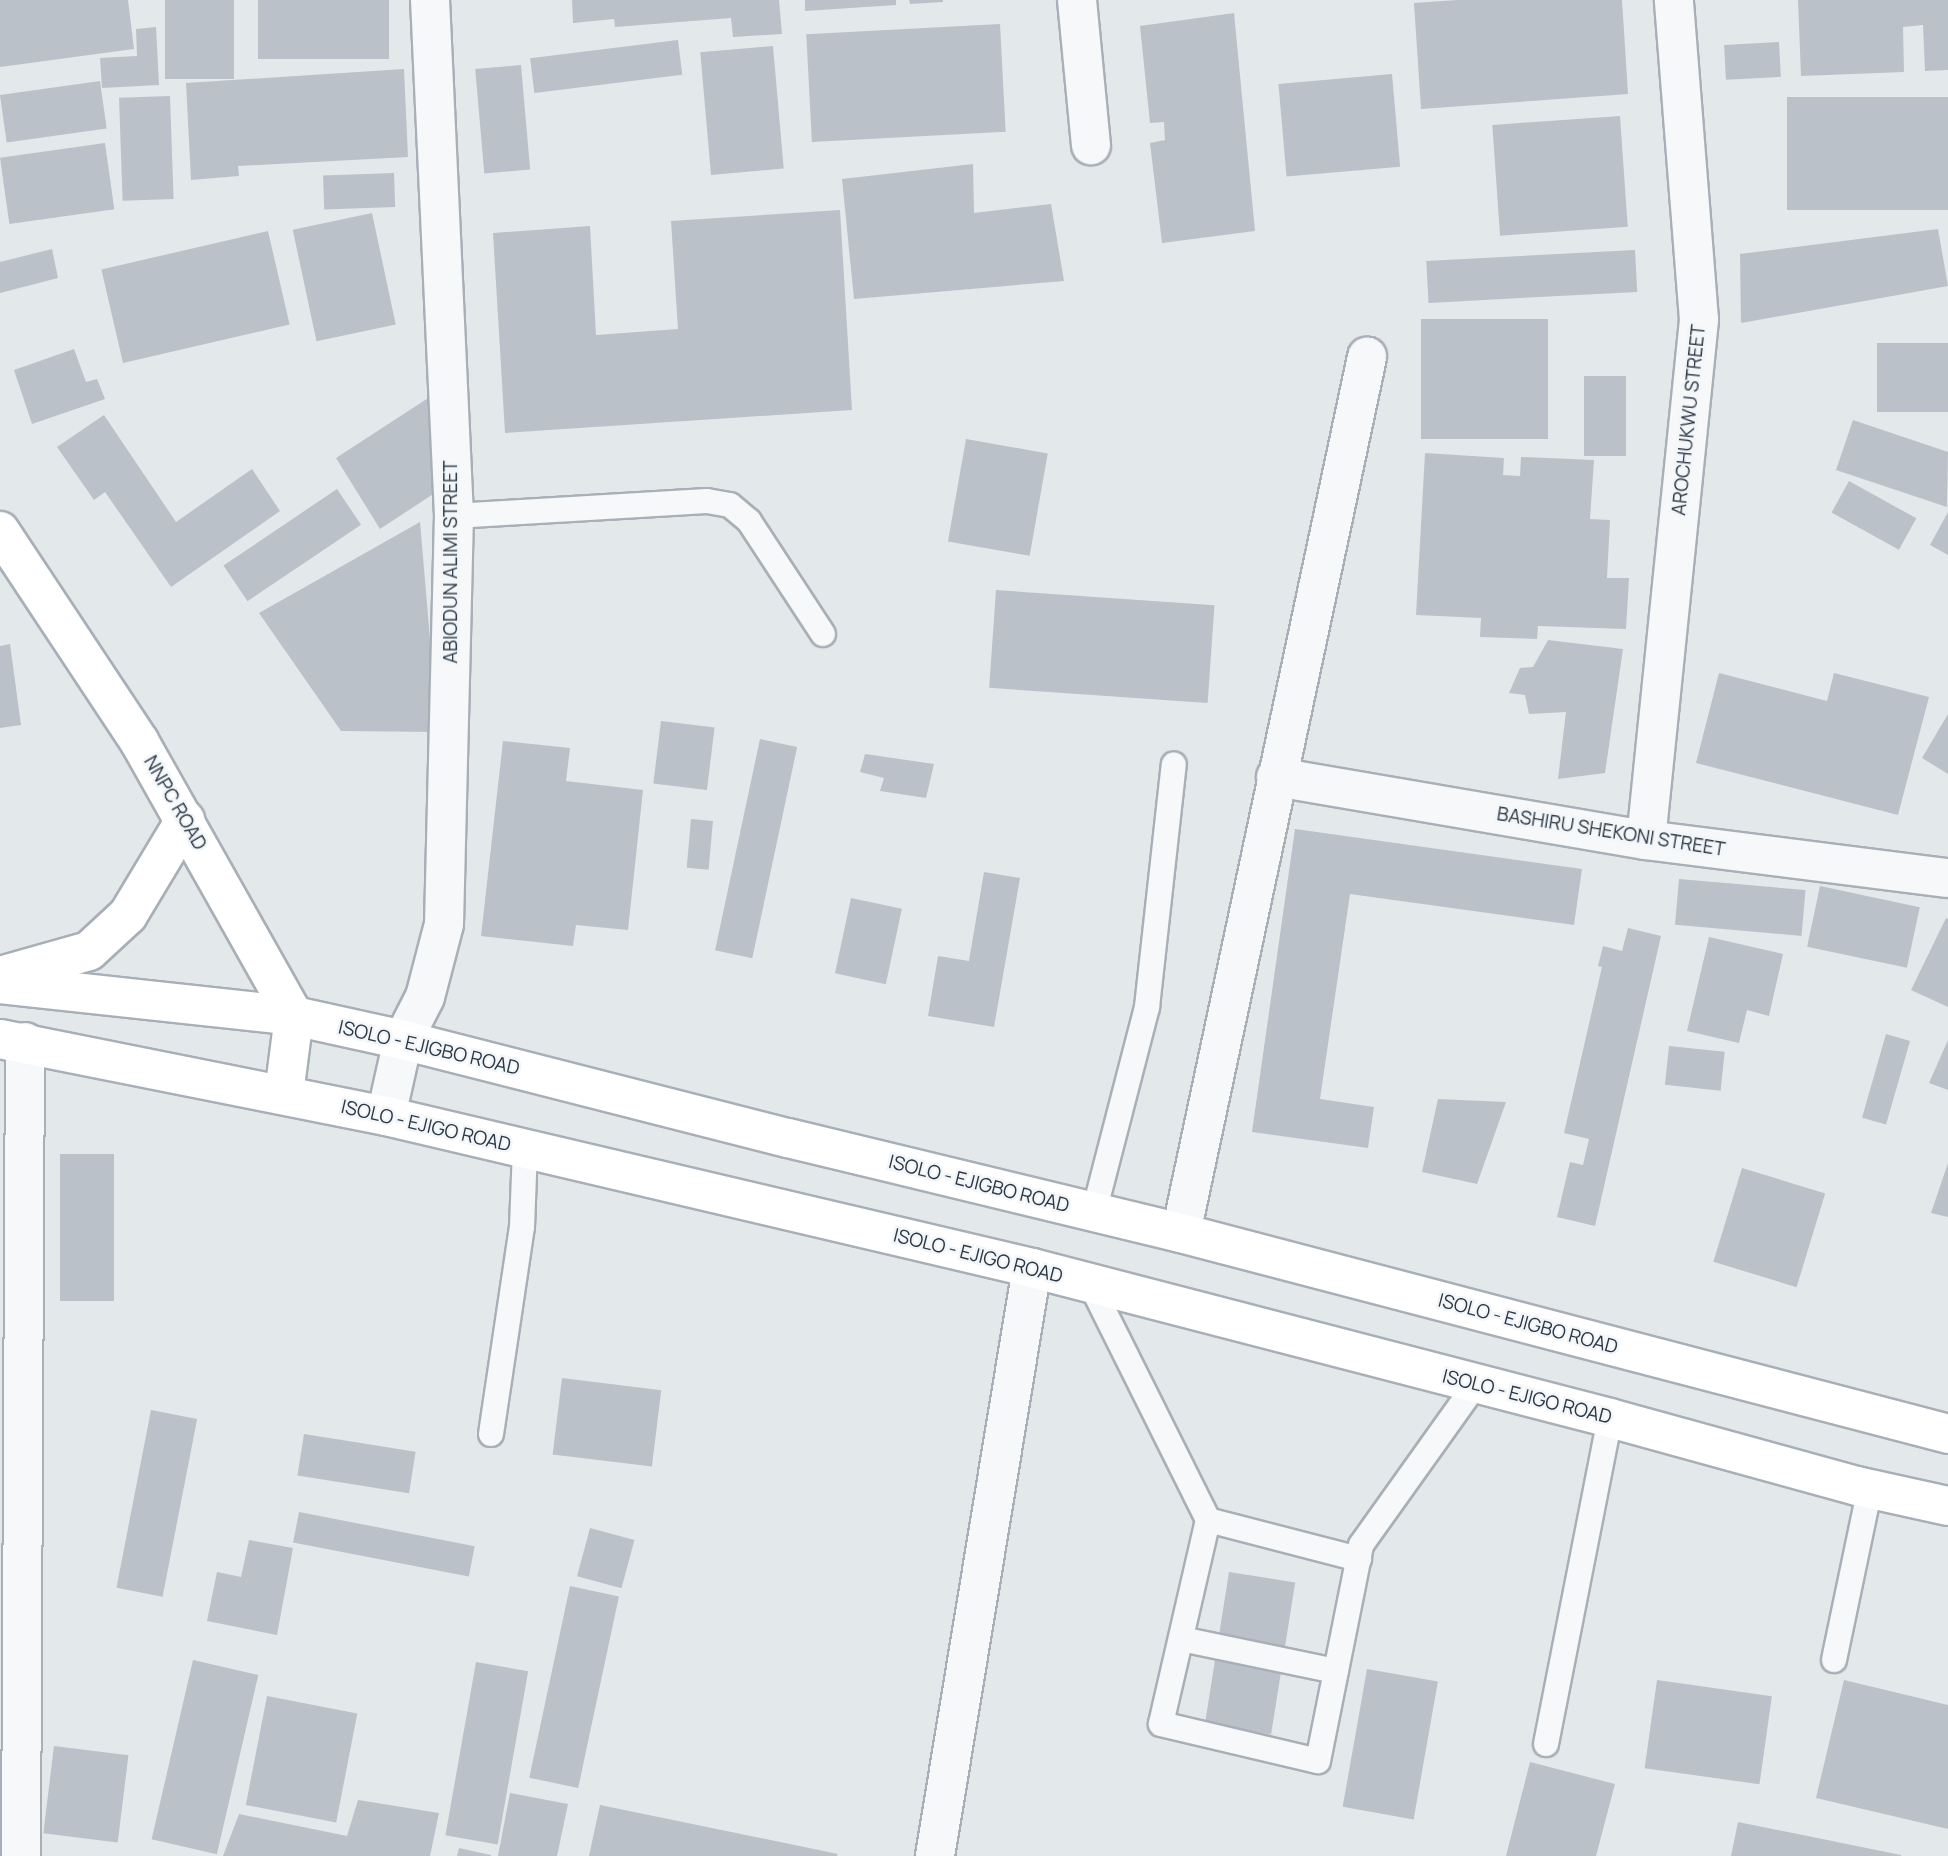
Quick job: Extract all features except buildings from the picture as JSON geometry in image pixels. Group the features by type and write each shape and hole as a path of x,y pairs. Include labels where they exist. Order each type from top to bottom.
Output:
{"main road":[{"name":"NNPC ROAD","path":"0,531 115,702 185,820 294,1016"},
{"path":"0,976 89,951 128,915 185,820"},
{"name":"ISOLO - EJIGBO ROAD","path":"0,984 294,1016 403,1040 1181,1233 1948,1434"},
{"path":"284,1094 294,1016"},
{"name":"ISOLO - EJIGO ROAD","path":"13,1040 386,1116 1032,1268 1870,1488 1948,1506"}],"street":[{"name":"ABIODUN ALIMI STREET","path":"386,1116 403,1040 425,997 444,924 454,516 430,0"},
{"path":"1077,0 1091,145"},
{"name":"AROCHUKWU STREET","path":"1646,840 1699,320 1674,0"},
{"path":"1181,1233 1367,356"},
{"name":"BASHIRU SHEKONI STREET","path":"1276,777 1646,840 1948,878"},
{"path":"13,1040 21,1856"},
{"path":"935,1856 1032,1268"}],"lane":[{"path":"454,516 707,501 730,505 749,522 823,634"},
{"path":"1094,1212 1147,1007 1174,764"},
{"path":"491,1434 522,1227 526,1149"},
{"path":"1090,1283 1208,1520 1161,1724 1318,1761 1362,1545 1475,1385"},
{"path":"1546,1744 1610,1418"},
{"path":"1834,1660 1870,1488"},
{"path":"1208,1520 1359,1559"},
{"path":"1181,1639 1336,1671"}]}
